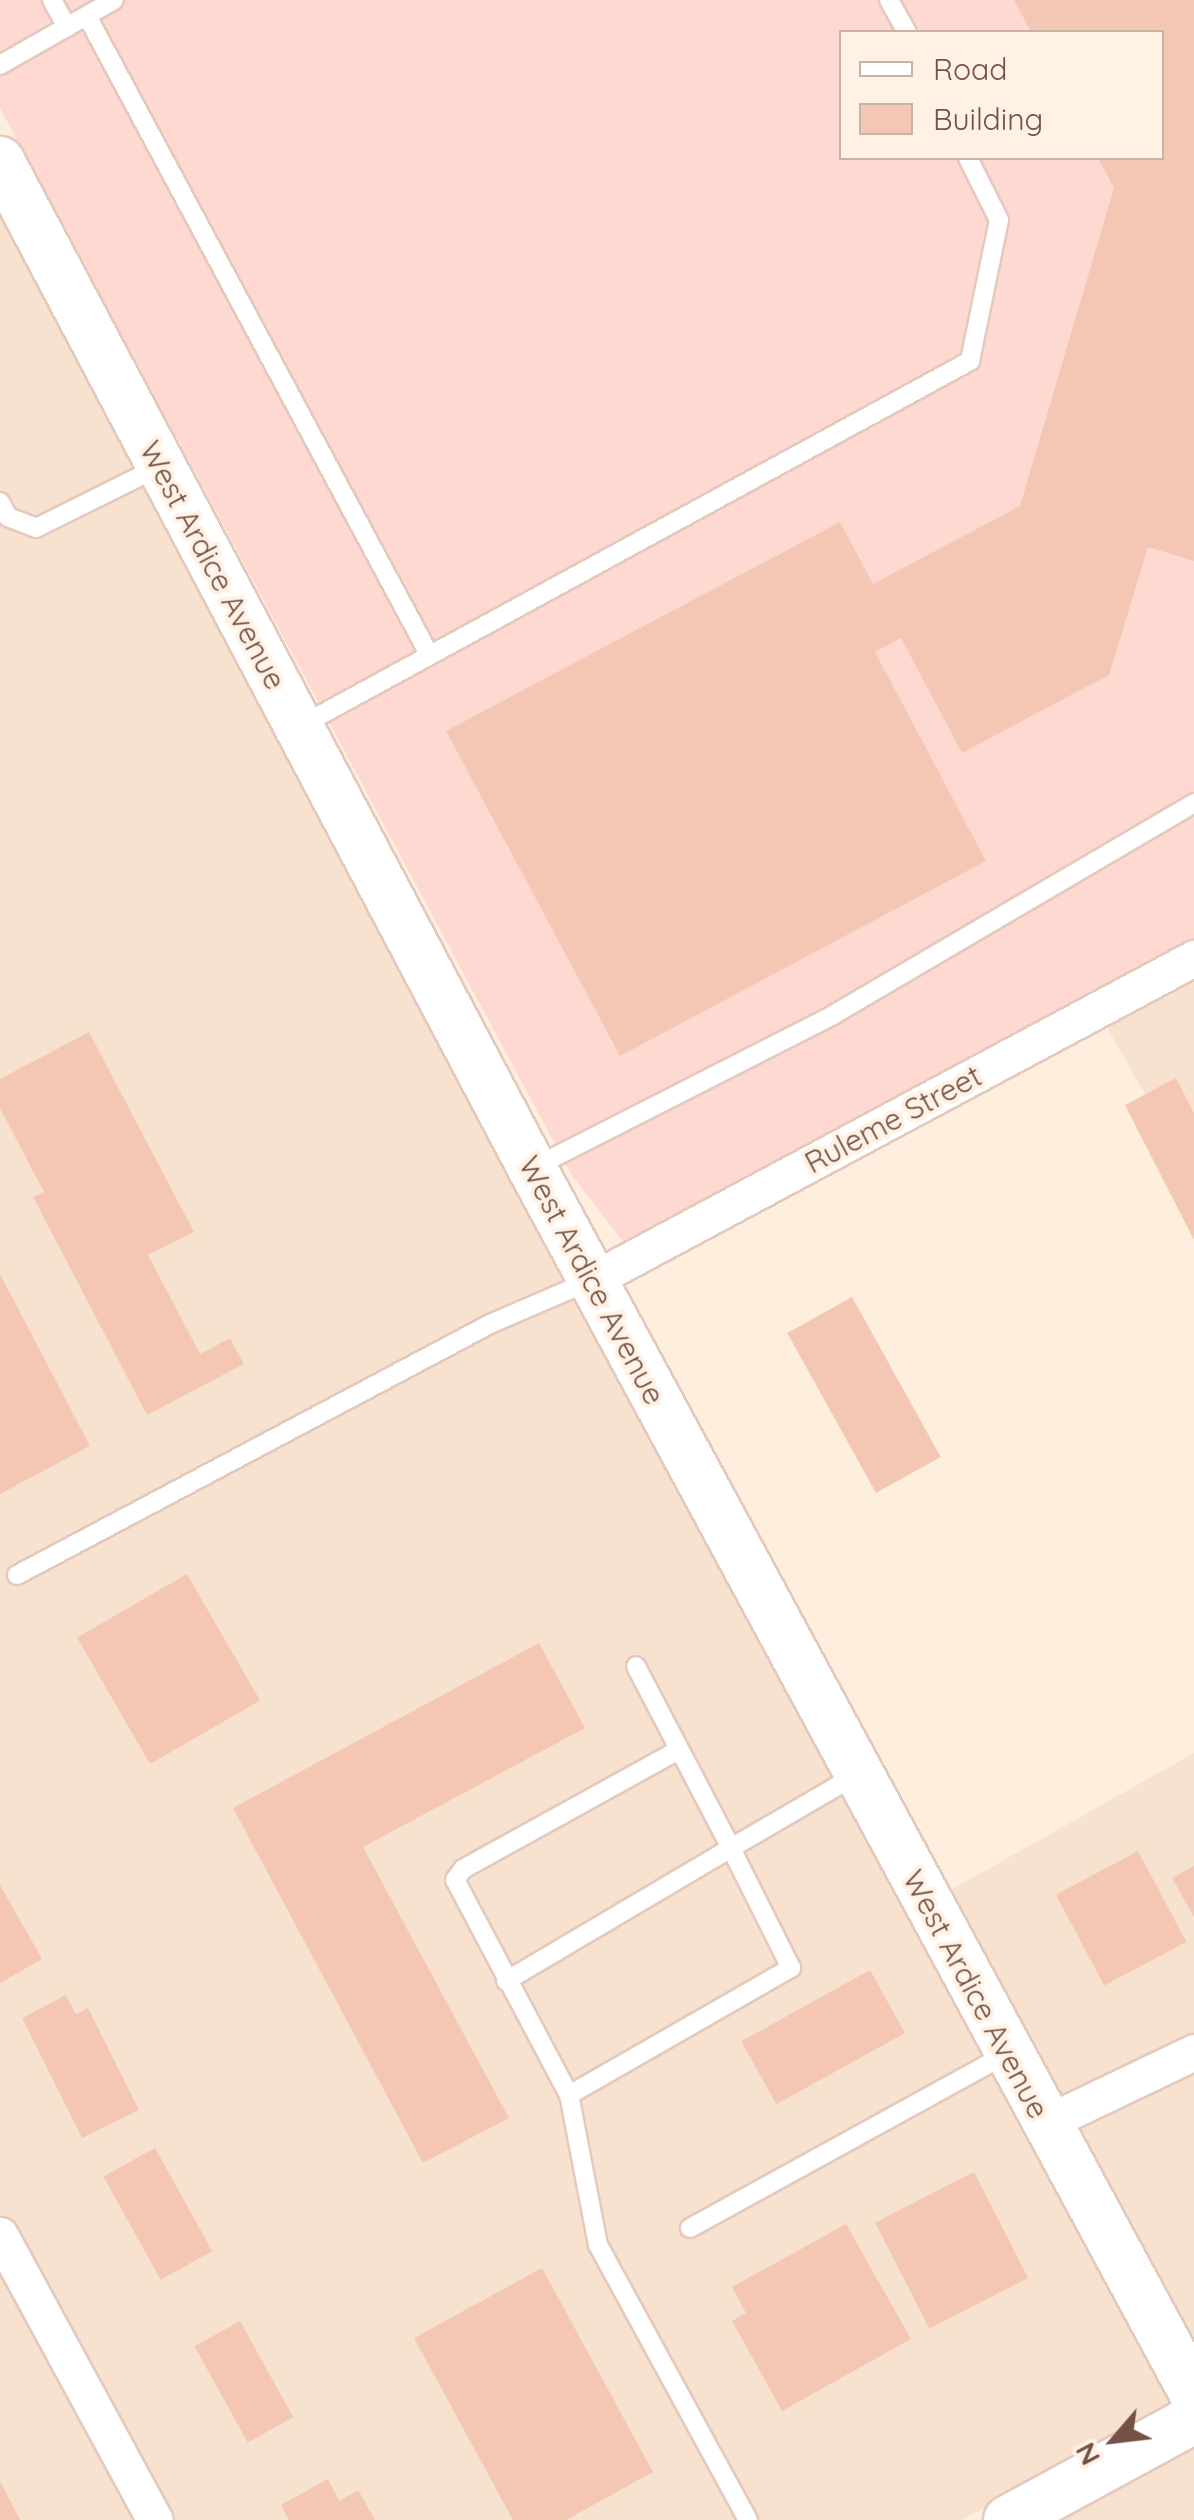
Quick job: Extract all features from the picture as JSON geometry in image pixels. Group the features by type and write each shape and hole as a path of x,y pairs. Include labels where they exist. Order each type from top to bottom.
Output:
{"street":[{"name":"West Ardice Avenue","path":"0,162 532,1168 1194,2394"},
{"name":"Ruleme Street","path":"592,1280 1194,958"},
{"path":"1046,2123 1194,2052"},
{"path":"0,2235 154,2520"},
{"path":"1008,2520 1194,2419"}],"lane":[{"path":"52,0 67,27"},
{"path":"0,64 114,0"},
{"path":"889,0 906,30"},
{"path":"86,16 429,654"},
{"path":"298,728 970,361 999,220 969,160"},
{"path":"0,502 8,517 36,528 162,465"},
{"path":"532,1168 832,1015 1194,804"},
{"path":"18,1575 472,1333 592,1280"},
{"path":"569,2095 791,1968 636,1666"},
{"path":"679,1750 463,1869 455,1880 458,1895 569,2095 598,2245 748,2520"},
{"path":"506,1981 858,1774"},
{"path":"690,2228 1008,2053"}],"shaded area":[{"path":"0,0 1194,0 1194,945 638,1261 571,1174 0,108"},
{"path":"0,214 353,886 1172,2406 962,2520 0,2520"},
{"path":"1194,945 1194,1180 1093,1003"},
{"path":"1194,1753 1194,2342 949,1891"},
{"path":"1194,2445 1194,2520 1053,2520"}],"building":[{"path":"1014,0 1194,0 1194,561 1148,547 1109,675 962,753 901,638 875,652 986,861 620,1056 446,731 840,522 873,584 1020,506 1114,188 1099,160 1164,160 1164,30 1030,30"},
{"path":"89,1032 194,1232 148,1255 200,1354 230,1338 244,1364 147,1415 33,1197 44,1192 0,1108 0,1079"},
{"path":"1176,1078 1194,1113 1194,1240 1125,1105"},
{"path":"0,1274 90,1446 0,1494"},
{"path":"852,1297 941,1457 876,1493 787,1333"},
{"path":"187,1574 260,1700 150,1764 77,1638"},
{"path":"539,1643 585,1728 363,1847 509,2118 423,2163 233,1808"},
{"path":"1138,1851 1186,1942 1104,1986 1056,1895"},
{"path":"1194,1866 1194,1917 1172,1878"},
{"path":"0,1885 42,1959 0,1983"},
{"path":"870,1970 905,2033 776,2104 741,2041"},
{"path":"66,1995 76,2014 88,2008 139,2110 82,2138 22,2018"},
{"path":"155,2148 212,2251 161,2280 103,2177"},
{"path":"974,2172 1028,2278 929,2328 875,2222"},
{"path":"846,2224 911,2339 782,2411 732,2321 746,2313 732,2287"},
{"path":"542,2268 653,2472 566,2520 513,2520 414,2338"},
{"path":"240,2321 293,2417 248,2442 195,2346"},
{"path":"328,2479 339,2501 358,2490 375,2520 289,2520 281,2505"},
{"path":"0,2481 20,2520 0,2520"}]}
